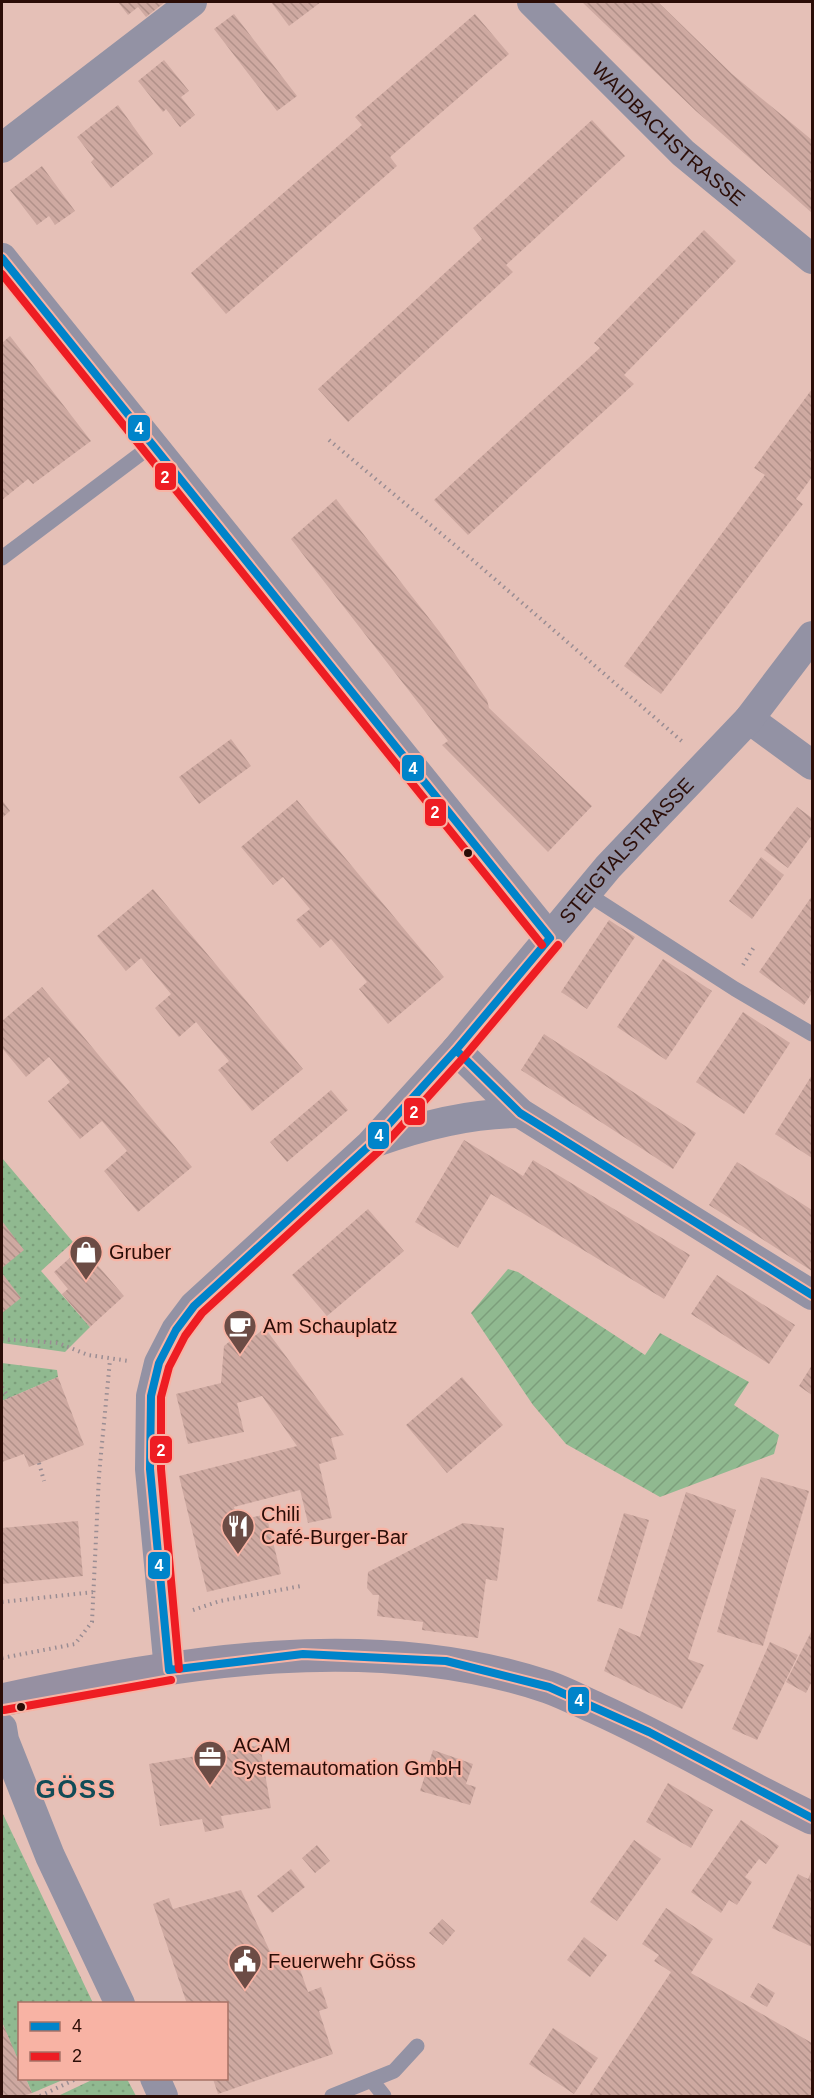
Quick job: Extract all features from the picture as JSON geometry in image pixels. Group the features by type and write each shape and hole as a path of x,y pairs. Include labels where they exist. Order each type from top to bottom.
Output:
{"main road":[{"path":"2,1700 168,1671 303,1654 446,1661 549,1688 649,1732 813,1818"}],"street":[{"path":"2,148 192,2"},
{"name":"WAIDBACHSTRASSE","path":"532,2 683,153 813,260"},
{"path":"2,258 151,446 550,938"},
{"name":"STEIGTALSTRASSE","path":"168,1671 150,1469 152,1396 159,1363 176,1330 194,1306 370,1144 456,1050 586,894 706,762 749,719 813,636"},
{"path":"749,719 813,765"},
{"path":"456,1050 520,1113 813,1295"},
{"path":"370,1144 418,1126 488,1113 520,1113"},
{"path":"2,1728 4,1740 50,1856 119,2002"},
{"path":"155,2080 163,2097"}],"lane":[{"path":"2,558 151,446"},
{"path":"586,894 735,989 813,1034"},
{"path":"332,2097 373,2082 394,2071 417,2046"},
{"path":"373,2082 384,2097"}],"path":[{"path":"329,440 475,562 706,762"},
{"path":"2,1338 58,1343 88,1355 110,1360 159,1363"},
{"path":"2,1658 75,1644 92,1622 99,1475 110,1360"},
{"path":"2,1387 9,1398"},
{"path":"39,1463 44,1481"},
{"path":"220,1601 301,1586"},
{"path":"2,1602 94,1592"},
{"path":"40,2097 76,2080"}],"green space":[{"path":"2,1158 73,1242 41,1271 90,1327 65,1352 2,1343"},
{"path":"508,1269 518,1272 645,1355 660,1333 749,1382 734,1405 779,1435 774,1454 660,1497 566,1444 533,1405 471,1313"},
{"path":"2,1363 57,1370 58,1377 2,1401"},
{"path":"2,1812 93,2002 18,2002 18,2062 2,2022"},
{"path":"26,2080 63,2080 32,2093"},
{"path":"92,2080 128,2080 136,2096 58,2096"}],"building":[{"path":"118,2 165,2 146,17 138,7 128,15"},
{"path":"271,2 321,2 289,26"},
{"path":"582,2 658,2 732,74 812,140 812,213 696,111"},
{"path":"234,14 297,96 277,111 214,29"},
{"path":"475,14 509,54 390,157 397,166 226,314 191,273 362,125 355,117"},
{"path":"164,60 189,91 181,97 195,115 180,127 166,109 163,112 138,81"},
{"path":"118,105 153,154 111,188 91,162 94,159 77,137"},
{"path":"592,120 625,156 506,265 513,272 348,422 318,389 482,239 473,228"},
{"path":"42,166 75,211 55,225 49,216 37,225 10,190"},
{"path":"704,230 736,261 624,375 634,384 468,535 434,500 600,348 594,343"},
{"path":"10,336 91,441 33,484 28,479 2,500 2,343"},
{"path":"812,389 812,477 796,499 803,504 661,694 624,666 765,475 754,468"},
{"path":"336,499 439,631 487,700 489,708 592,806 548,852 442,745 448,741 291,539"},
{"path":"231,739 251,766 199,804 179,777"},
{"path":"2,800 10,811 2,818"},
{"path":"297,800 444,977 388,1024 359,989 367,982 331,939 320,948 296,920 310,909 283,877 273,885 241,847"},
{"path":"797,807 812,818 812,835 788,868 764,850"},
{"path":"761,857 784,875 752,919 729,901"},
{"path":"153,889 303,1069 252,1111 218,1070 229,1061 196,1022 179,1037 155,1008 171,994 141,958 126,971 97,936"},
{"path":"812,896 812,993 804,1005 759,972"},
{"path":"609,920 635,937 587,1009 561,992"},
{"path":"663,959 712,991 666,1060 617,1027"},
{"path":"42,987 192,1167 138,1212 104,1171 127,1151 102,1121 80,1139 48,1101 70,1082 49,1057 26,1077 2,1048 2,1021"},
{"path":"743,1012 790,1043 744,1114 696,1082"},
{"path":"544,1034 696,1133 673,1169 521,1070"},
{"path":"812,1075 812,1158 775,1134"},
{"path":"331,1090 348,1110 287,1162 270,1142"},
{"path":"464,1140 523,1176 533,1160 690,1255 664,1299 491,1194 458,1248 415,1222"},
{"path":"737,1162 812,1210 812,1271 709,1205"},
{"path":"368,1209 404,1251 327,1316 292,1275"},
{"path":"2,1221 24,1250 2,1268"},
{"name":"Gruber","path":"82,1247 124,1296 90,1327 62,1294 68,1289 54,1272"},
{"path":"2,1273 21,1298 2,1313"},
{"path":"717,1275 795,1325 769,1364 691,1314"},
{"path":"265,1328 344,1435 331,1438 337,1459 319,1464 332,1518 308,1523 300,1490 234,1507 238,1521 266,1514 281,1574 207,1592 179,1476 297,1446 262,1396 237,1403 244,1432 188,1444 176,1394 221,1383 224,1346 240,1333 247,1342"},
{"path":"812,1365 812,1395 799,1386"},
{"path":"58,1377 84,1445 29,1467 24,1454 2,1462 2,1401"},
{"path":"462,1377 503,1425 447,1473 406,1425"},
{"path":"761,1477 809,1491 763,1646 717,1632"},
{"path":"686,1492 736,1510 688,1659 704,1665 682,1709 604,1671 619,1628 640,1637"},
{"path":"624,1513 649,1520 622,1609 597,1601"},
{"path":"78,1521 83,1576 2,1584 2,1528"},
{"path":"463,1523 504,1528 497,1581 486,1579 478,1638 422,1630 423,1622 377,1616 379,1595 373,1595 367,1588 368,1572"},
{"path":"812,1630 812,1681 806,1693 786,1682"},
{"path":"770,1642 798,1655 757,1740 732,1729"},
{"name":"ACAM Systemautomation GmbH","path":"260,1745 271,1808 221,1816 224,1828 205,1832 202,1819 160,1826 149,1764"},
{"path":"433,1750 473,1764 466,1784 476,1787 470,1805 420,1791"},
{"path":"668,1783 713,1810 691,1848 646,1822"},
{"path":"741,1820 779,1846 766,1864 759,1859 745,1877 752,1882 737,1905 729,1900 721,1913 691,1892"},
{"path":"634,1840 661,1859 617,1921 590,1902"},
{"path":"317,1845 330,1861 315,1873 302,1858"},
{"path":"291,1869 305,1887 272,1913 257,1896"},
{"path":"812,1870 812,1947 772,1928 798,1874 808,1879"},
{"name":"Feuerwehr Göss","path":"241,1890 276,1964 296,1958 308,1992 321,1987 328,2008 319,2011 333,2054 218,2094 213,2080 228,2080 228,2002 186,2002 153,1904 169,1898 173,1909"},
{"path":"666,1908 713,1939 691,1973 812,2043 812,2096 589,2096 671,1972 654,1961 659,1955 642,1944"},
{"path":"442,1919 455,1931 443,1945 429,1933"},
{"path":"584,1937 607,1955 590,1977 567,1960"},
{"path":"758,1983 775,1993 767,2007 750,1997"},
{"path":"2,2022 18,2059 18,2080 26,2080 32,2093 23,2096 2,2096"},
{"path":"553,2028 598,2058 574,2094 529,2064"}],"transit line":[{"name":"4","path":"2,258 550,938"},
{"name":"2","path":"2,274 542,945"},
{"name":"4","path":"550,938 456,1050 370,1145 194,1306 176,1330 159,1363 151,1396 150,1469 169,1670 303,1654 446,1661 549,1687 649,1732 812,1818"},
{"name":"2","path":"179,1669 161,1469 161,1397 169,1367 185,1336 202,1313 378,1152 464,1057 558,945"},
{"name":"4","path":"456,1050 520,1113 812,1295"},
{"name":"2","path":"4,1710 171,1680"}],"place":[{"name":"Gruber","path":"86,1281"},
{"name":"Am Schauplatz","path":"240,1355"},
{"name":"Chili Café-Burger-Bar","path":"238,1555"},
{"name":"ACAM Systemautomation GmbH","path":"210,1786"},
{"name":"Feuerwehr Göss","path":"245,1990"}],"district":[{"name":"GÖSS","path":"76,1789"}]}
